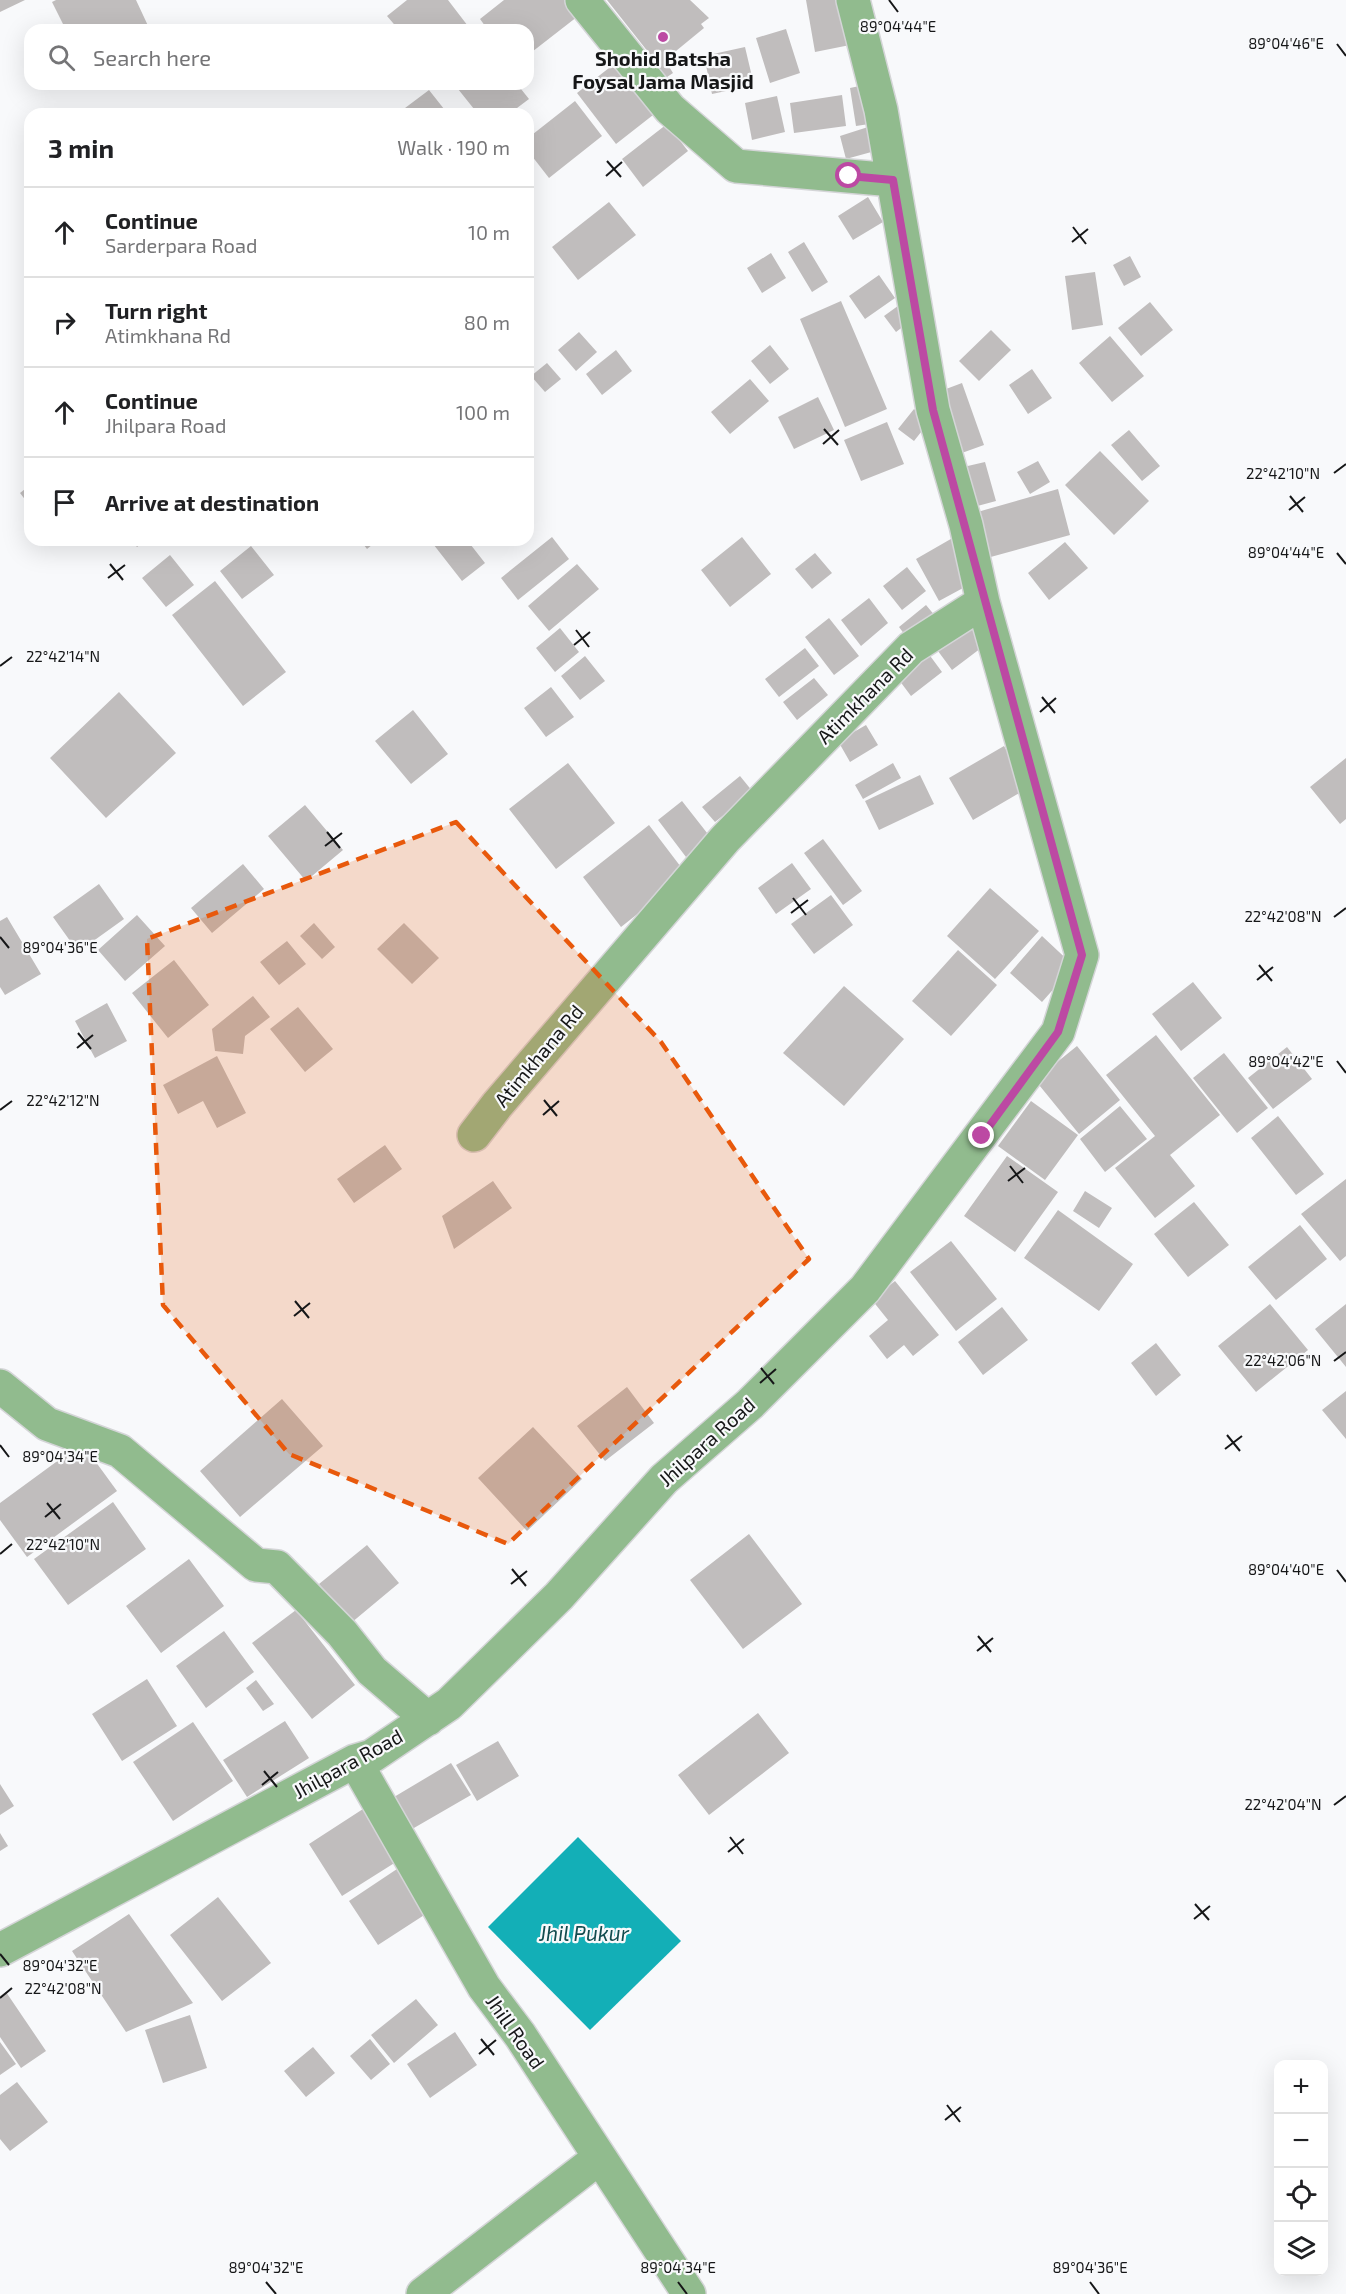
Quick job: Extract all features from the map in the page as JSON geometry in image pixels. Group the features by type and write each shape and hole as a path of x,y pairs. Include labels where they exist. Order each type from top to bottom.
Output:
{"street":[{"path":"582,0 670,109 736,166 893,180"},
{"path":"853,0 881,110 933,410 966,525 983,602"},
{"name":"Atimkhana Rd","path":"474,1135 725,839 911,648 983,602"},
{"name":"Jhilpara Road","path":"0,1950 355,1761 372,1756 449,1704 511,1647 664,1479 750,1404 865,1289 1058,1032 1082,955 983,602"},
{"path":"1,1374 47,1424 120,1451 256,1564 277,1567 342,1633 372,1671 428,1719"},
{"name":"Jhill Road","path":"355,1761 484,1988 520,2035 689,2294"},
{"path":"423,2294 599,2158"}],"highlighted area":[{"path":"456,822 661,1042 809,1259 508,1544 289,1454 163,1305 147,939"}],"water":[{"name":"Jhil Pukur","path":"578,1837 681,1941 590,2030 488,1927"}],"building":[{"path":"0,0 25,0 0,12"},
{"path":"56,0 136,0 147,24 63,24 52,2"},
{"path":"407,0 448,0 466,24 394,24 387,16"},
{"path":"504,0 572,0 582,13 534,50 534,24 484,24 480,19"},
{"name":"Shohid Batsha Foysal Jama Masjid","path":"607,0 690,0 709,18 701,24 704,28 665,60 673,73 655,85 645,69 656,62"},
{"path":"806,0 843,0 850,45 815,52"},
{"path":"786,29 800,73 770,83 756,38"},
{"path":"745,47 754,85 712,94 704,56"},
{"path":"623,57 662,108 616,144 577,93"},
{"path":"869,84 876,123 856,126 850,88"},
{"path":"429,90 443,108 405,108"},
{"path":"459,90 522,90 529,99 517,108 473,108"},
{"path":"842,95 846,126 794,133 790,103"},
{"path":"777,96 785,132 752,140 745,103"},
{"path":"575,101 602,136 549,178 534,159 534,133"},
{"path":"667,124 688,151 643,187 622,159"},
{"path":"868,127 875,151 846,159 840,136"},
{"path":"868,197 883,222 853,240 838,216"},
{"path":"609,202 636,235 578,280 552,247"},
{"path":"804,242 828,282 812,292 788,252"},
{"path":"771,253 786,278 762,293 747,268"},
{"path":"1130,256 1141,277 1124,286 1113,265"},
{"path":"1095,272 1103,325 1072,330 1065,276"},
{"path":"879,275 895,298 865,319 849,296"},
{"path":"841,301 887,409 845,427 800,319"},
{"path":"1150,302 1173,330 1141,356 1118,328"},
{"path":"902,303 913,319 896,332 884,316"},
{"path":"991,330 1011,350 979,381 959,361"},
{"path":"579,332 597,352 576,371 558,350"},
{"path":"1110,336 1144,376 1112,402 1079,363"},
{"path":"770,345 789,369 770,384 751,361"},
{"path":"616,350 632,371 602,395 586,374"},
{"path":"547,363 561,379 545,392 534,379 534,374"},
{"path":"1032,369 1052,398 1028,414 1009,385"},
{"path":"750,379 769,401 730,434 711,412"},
{"path":"962,383 984,445 959,454 938,392"},
{"path":"818,397 834,430 794,449 778,417"},
{"path":"914,409 929,422 914,441 898,429"},
{"path":"887,422 904,464 861,481 844,440"},
{"path":"1129,430 1160,466 1142,481 1111,445"},
{"path":"1100,451 1149,501 1114,535 1065,485"},
{"path":"1038,461 1050,482 1030,494 1017,472"},
{"path":"985,462 996,501 970,508 959,468"},
{"path":"1058,489 1070,535 987,558 974,513"},
{"path":"956,536 976,581 939,601 916,559"},
{"path":"552,537 569,559 518,600 501,578"},
{"path":"742,537 771,574 730,607 701,570"},
{"path":"1065,542 1088,568 1049,600 1028,573"},
{"path":"251,546 274,575 242,599 220,571"},
{"path":"435,546 472,546 485,563 462,581"},
{"path":"815,553 832,573 812,589 795,569"},
{"path":"170,555 194,585 166,607 142,578"},
{"path":"577,564 599,589 549,631 528,606"},
{"path":"907,567 926,591 902,610 883,586"},
{"path":"215,581 286,672 243,706 172,615"},
{"path":"869,598 888,623 861,646 841,620"},
{"path":"926,605 936,617 908,639 899,627"},
{"path":"829,618 859,656 834,675 805,637"},
{"path":"972,620 989,642 952,670 935,647"},
{"path":"560,628 579,652 555,672 536,648"},
{"path":"805,648 819,666 779,697 765,679"},
{"path":"928,653 942,672 911,696 896,676"},
{"path":"585,656 605,681 580,700 561,676"},
{"path":"814,678 828,695 797,720 783,702"},
{"path":"551,687 574,717 546,737 524,708"},
{"path":"119,692 176,753 106,818 50,758"},
{"path":"413,710 448,754 411,784 375,741"},
{"path":"866,725 878,745 850,762 838,741"},
{"path":"1004,746 1028,788 973,820 949,778"},
{"path":"1346,758 1346,819 1340,824 1310,787"},
{"path":"568,763 615,823 556,869 509,809"},
{"path":"893,763 901,778 863,799 855,785"},
{"path":"920,775 934,804 879,830 865,801"},
{"path":"740,776 753,792 715,822 702,807"},
{"path":"682,801 711,838 686,857 658,820"},
{"path":"305,805 343,850 306,881 268,836"},
{"path":"649,825 687,875 621,927 583,877"},
{"path":"823,839 862,891 843,905 804,853"},
{"path":"792,863 811,889 776,914 758,888"},
{"path":"243,864 264,889 212,933 191,908"},
{"path":"99,884 124,919 78,952 53,917"},
{"path":"990,888 1039,931 995,979 947,936"},
{"path":"831,895 853,925 814,954 791,924"},
{"path":"137,915 165,946 125,981 98,950"},
{"path":"7,917 41,974 5,995 0,987 0,921"},
{"path":"314,923 335,947 322,959 300,936"},
{"path":"404,923 439,958 412,984 377,949"},
{"path":"1042,936 1074,966 1042,1002 1010,973"},
{"path":"287,941 306,964 279,985 260,962"},
{"path":"958,950 997,985 951,1036 912,1001"},
{"path":"174,960 209,1005 168,1038 132,993"},
{"path":"1193,982 1222,1018 1181,1051 1152,1014"},
{"path":"844,986 904,1039 844,1106 783,1053"},
{"path":"253,996 270,1017 245,1036 243,1054 215,1051 212,1029"},
{"path":"107,1003 127,1041 95,1058 75,1021"},
{"path":"298,1007 333,1049 305,1072 270,1029"},
{"path":"1156,1035 1220,1115 1170,1155 1195,1186 1155,1218 1115,1168 1155,1136 1106,1075"},
{"path":"1077,1046 1120,1100 1079,1134 1035,1080"},
{"path":"1287,1047 1312,1079 1273,1109 1248,1078"},
{"path":"1224,1053 1268,1108 1237,1133 1193,1078"},
{"path":"217,1056 246,1113 217,1128 203,1101 178,1114 163,1085"},
{"path":"1031,1101 1078,1135 1045,1180 998,1146"},
{"path":"1120,1106 1147,1139 1105,1172 1080,1139"},
{"path":"1278,1116 1324,1174 1296,1195 1251,1138"},
{"path":"385,1145 402,1169 354,1203 337,1179"},
{"path":"1007,1156 1058,1192 1015,1252 964,1216"},
{"path":"1346,1179 1346,1256 1340,1261 1301,1214"},
{"path":"493,1181 512,1208 454,1249 442,1216"},
{"path":"1085,1191 1112,1208 1099,1228 1073,1211"},
{"path":"1194,1202 1229,1245 1188,1277 1154,1234"},
{"path":"1058,1210 1133,1264 1099,1311 1024,1258"},
{"path":"1300,1225 1327,1259 1276,1300 1248,1267"},
{"path":"951,1241 997,1299 956,1331 910,1272"},
{"path":"895,1281 939,1335 913,1356 904,1345 887,1359 869,1336 888,1320 872,1300"},
{"path":"1270,1304 1308,1350 1256,1392 1218,1346"},
{"path":"1346,1304 1346,1367 1315,1329"},
{"path":"1002,1307 1028,1340 983,1375 958,1342"},
{"path":"1156,1343 1181,1375 1156,1396 1131,1363"},
{"path":"627,1387 654,1423 605,1461 577,1426"},
{"path":"1346,1391 1346,1439 1322,1410"},
{"path":"282,1399 323,1446 240,1517 200,1471"},
{"path":"533,1427 582,1479 527,1531 478,1478"},
{"path":"82,1443 117,1491 27,1557 0,1520 0,1503"},
{"path":"113,1502 146,1549 68,1605 34,1559"},
{"path":"749,1534 802,1604 743,1649 690,1580"},
{"path":"367,1545 399,1583 351,1623 319,1584"},
{"path":"189,1559 224,1606 161,1653 126,1606"},
{"path":"296,1610 355,1685 312,1719 252,1643"},
{"path":"224,1631 254,1672 206,1708 176,1666"},
{"path":"147,1679 177,1726 122,1761 92,1714"},
{"path":"256,1680 274,1704 263,1711 246,1688"},
{"path":"758,1713 789,1753 709,1815 678,1775"},
{"path":"285,1721 309,1758 247,1797 223,1760"},
{"path":"193,1722 233,1781 173,1821 133,1762"},
{"path":"498,1741 519,1776 477,1801 456,1765"},
{"path":"451,1763 471,1795 407,1832 389,1800"},
{"path":"0,1784 14,1806 0,1815"},
{"path":"363,1809 396,1862 342,1896 309,1844"},
{"path":"0,1833 8,1846 0,1851"},
{"path":"403,1865 432,1910 378,1945 349,1901"},
{"path":"218,1897 271,1963 222,2001 170,1935"},
{"path":"129,1914 193,2003 126,2032 72,1951"},
{"path":"6,1992 46,2051 21,2068 0,2037 0,1996"},
{"path":"416,1999 438,2025 394,2063 371,2035"},
{"path":"190,2015 207,2068 163,2083 145,2030"},
{"path":"455,2032 477,2065 430,2098 407,2064"},
{"path":"370,2039 390,2064 371,2080 350,2056"},
{"path":"0,2042 16,2064 0,2075"},
{"path":"313,2047 335,2073 306,2097 284,2071"},
{"path":"17,2082 48,2122 10,2151 0,2139 0,2095"}],"place":[{"name":"Shohid Batsha Foysal Jama Masjid","path":"663,37"}],"route":[{"path":"849,176 893,180 933,410 966,525 983,602 1037,787 1082,955 1058,1032 982,1136"}]}
